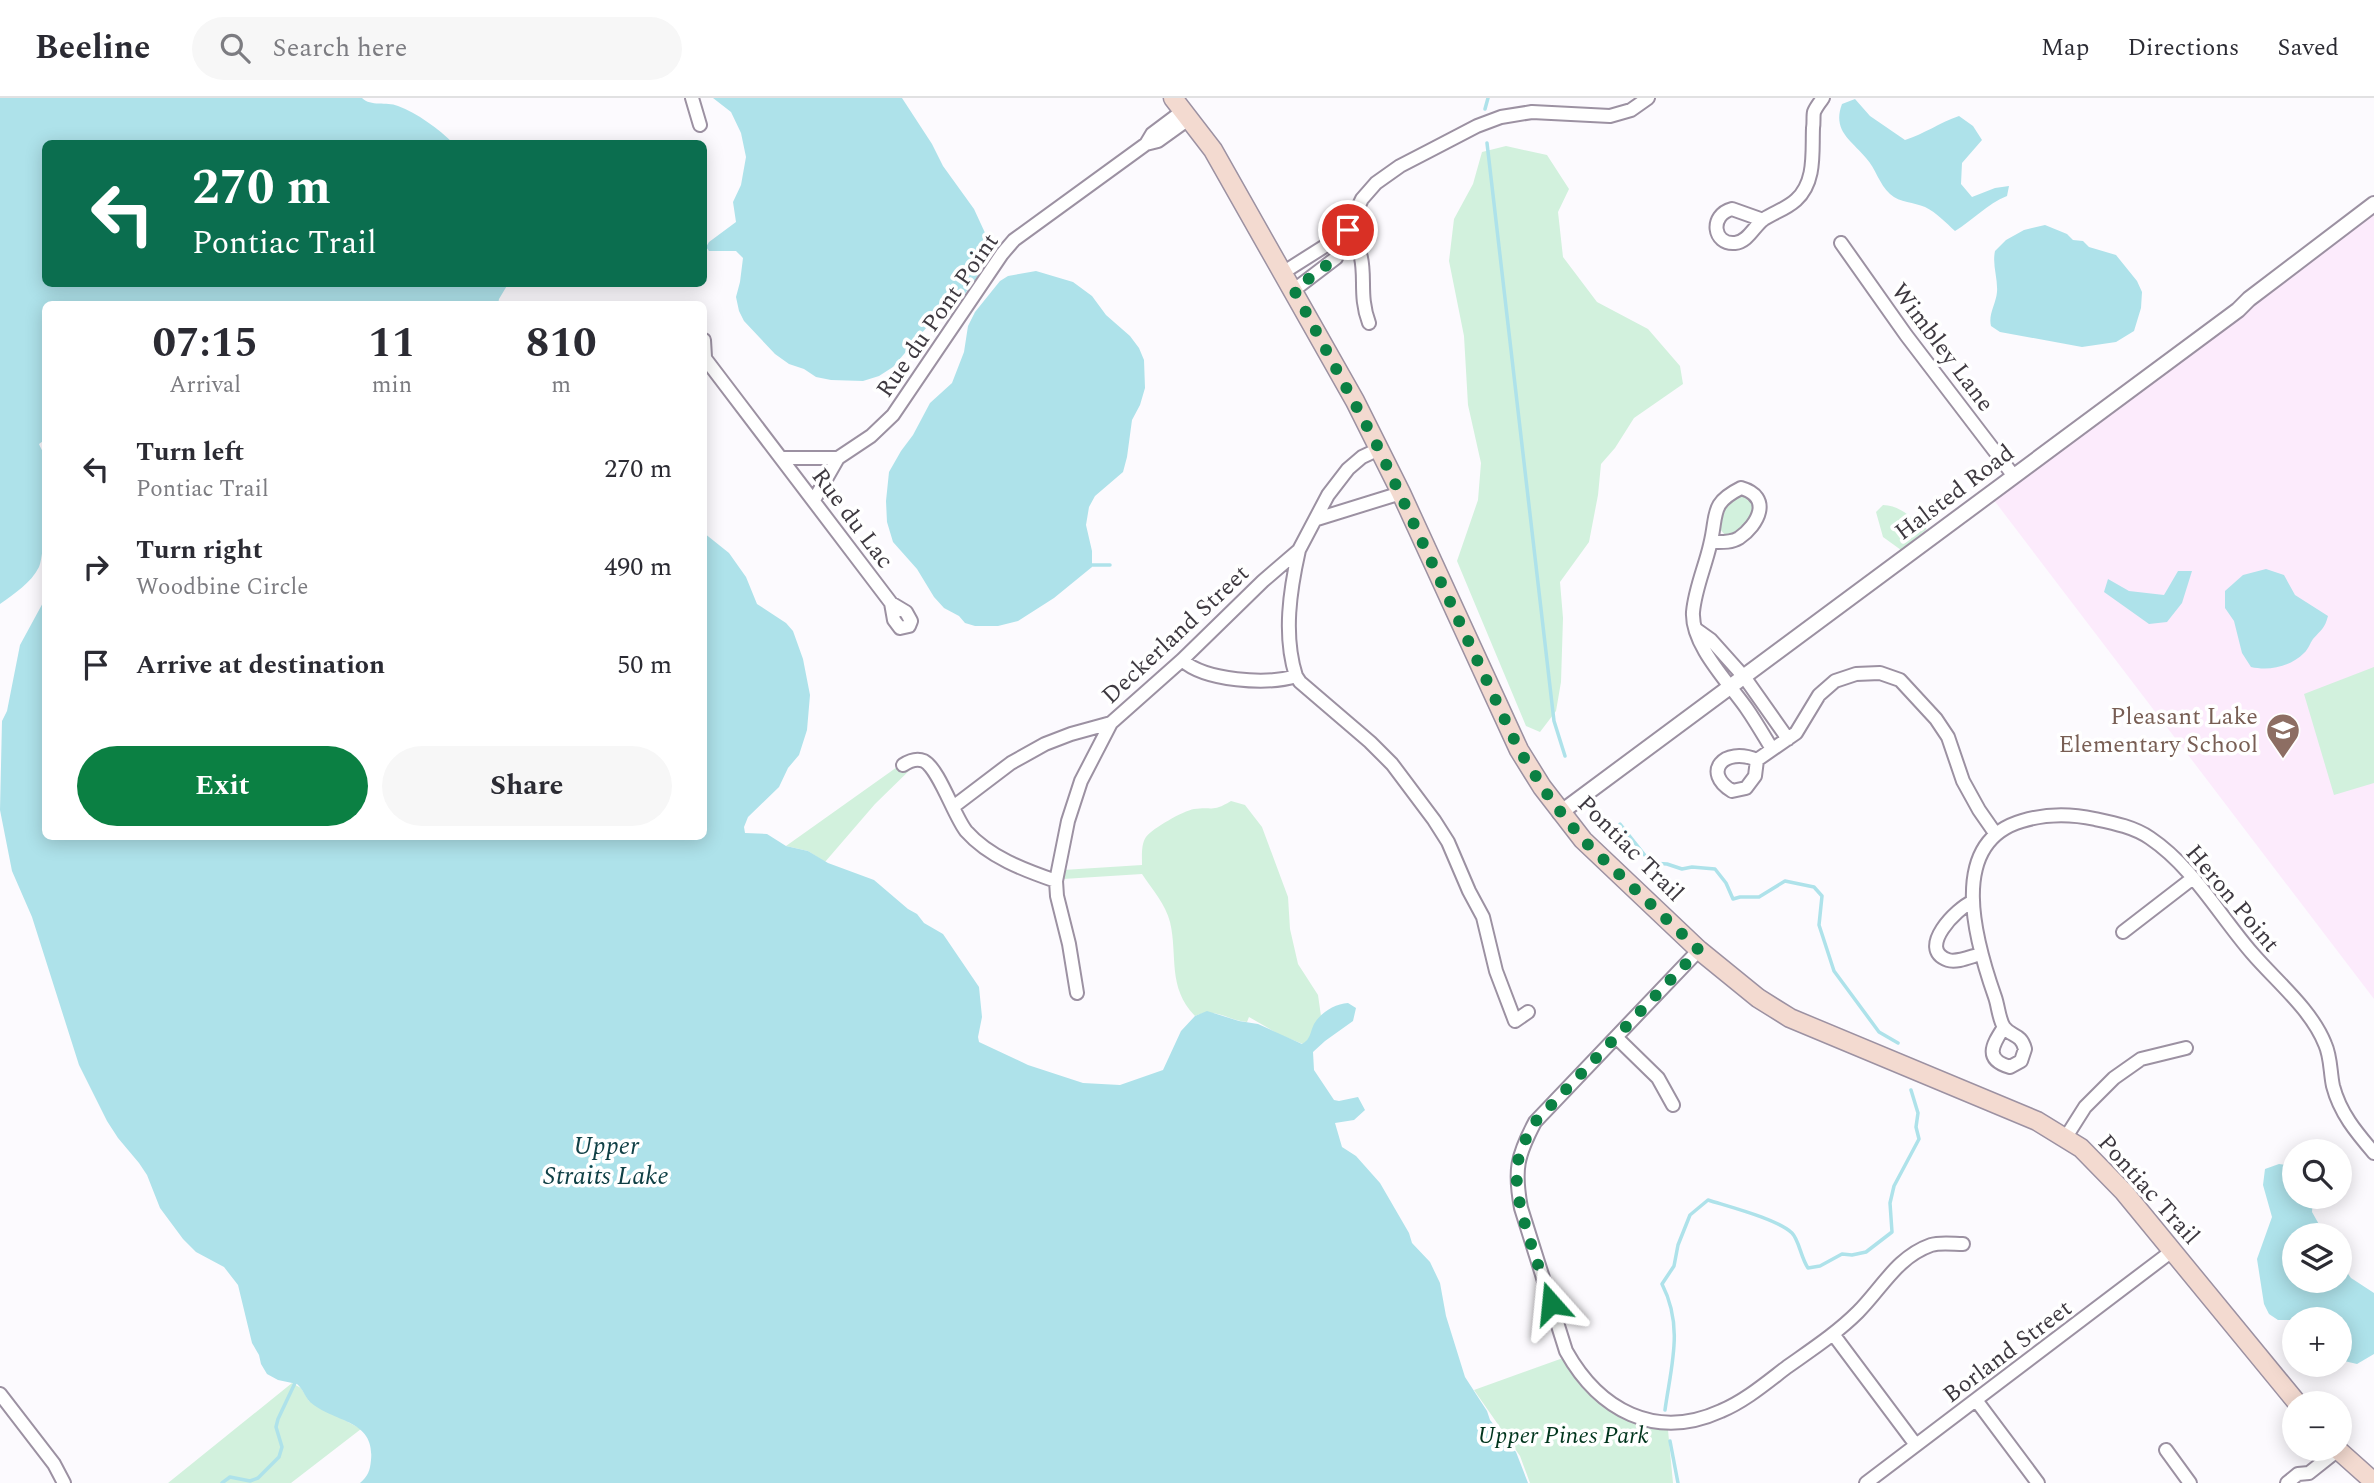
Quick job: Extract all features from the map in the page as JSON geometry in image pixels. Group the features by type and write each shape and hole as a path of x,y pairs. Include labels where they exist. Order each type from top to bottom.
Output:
{"main road":[{"name":"Pontiac Trail","path":"1182,109 1213,150 1284,272 1379,449 1519,750 1560,813 1583,840 1699,950 1758,998 1790,1018 2009,1108 2066,1138 2100,1165 2287,1391"},
{"path":"2350,1461 2374,1482"}],"street":[{"path":"692,98 699,125"},
{"path":"1294,290 1336,258 1362,199 1376,183 1400,166 1477,126 1501,117 1531,112 1610,117 1631,110 1648,98"},
{"path":"1763,220 1799,198 1808,182 1814,112 1823,98"},
{"name":"Rue du Pont Point","path":"814,500 838,458 871,436 893,415 1014,240 1146,144 1152,134 1182,109"},
{"name":"Halsted Road","path":"1560,813 2238,310 2374,204"},
{"path":"1284,272 1345,235"},
{"path":"1345,235 1356,240 1363,257 1362,298 1369,323"},
{"name":"Wimbley Lane","path":"1841,243 1906,335 2014,475"},
{"name":"Rue du Lac","path":"707,361 891,603"},
{"name":"Deckerland Street","path":"953,807 1011,763 1045,744 1111,723 1298,550 1328,495 1348,469 1362,457 1379,449"},
{"name":"Rue du Lac","path":"782,458 838,458"},
{"path":"1711,542 1735,540 1752,525 1759,517 1760,509 1759,501 1754,495 1741,488 1717,506 1693,615 1704,650 1772,749"},
{"path":"1317,519 1401,493"},
{"path":"1298,550 1290,590 1289,620 1296,676 1392,764 1434,820 1448,842 1483,917 1496,971 1514,1021 1528,1012"},
{"path":"1696,629 1711,640 1745,678 1788,739"},
{"path":"1182,660 1199,671 1229,678 1268,681 1296,676"},
{"path":"1756,760 1788,739 1802,726 1819,695 1835,681 1856,674 1880,673 1900,680 1936,719 1948,737 1963,781 1995,833 1977,860 1972,882 1972,902 1981,954 2004,1027"},
{"path":"1077,993 1056,881 1068,821 1081,781 1111,723"},
{"path":"903,765 914,760 927,763 957,818 985,848 1023,870 1056,881"},
{"name":"Heron Point","path":"1995,833 2011,824 2048,816 2078,816 2117,823 2149,837 2193,878 2249,950 2314,1025 2326,1044 2339,1105 2353,1128 2374,1153"},
{"path":"2123,932 2193,878"},
{"path":"1972,902 1952,916 1942,929 1937,948 1951,961 1981,954"},
{"path":"1699,950 1535,1122 1517,1163 1521,1208 1566,1350 1577,1370 1607,1401 1630,1414 1658,1423 1678,1423 1722,1411 1749,1395 1833,1334 1858,1312 1890,1272 1908,1258 1933,1244 1963,1244"},
{"path":"1617,1038 1658,1078 1673,1105"},
{"path":"2066,1138 2085,1107 2114,1079 2141,1059 2186,1048"},
{"name":"Borland Street","path":"1866,1483 2172,1251"},
{"path":"1833,1334 1916,1445"},
{"path":"0,1394 54,1464 64,1483"},
{"path":"1976,1400 2038,1483"},
{"path":"2166,1450 2190,1483"},
{"path":"2287,1483 2298,1474 2307,1478 2326,1461"}],"shaded area":[{"name":"Pleasant Lake Elementary School","path":"2374,205 2374,999 1990,495"}],"green space":[{"path":"1506,146 1547,155 1569,189 1558,212 1563,257 1597,302 1648,329 1680,366 1683,384 1634,418 1601,464 1589,542 1560,582 1563,618 1561,682 1556,711 1540,732 1526,726 1457,561 1478,500 1481,463 1468,405 1464,336 1449,261 1454,219 1473,184 1482,152"},
{"path":"1738,496 1748,497 1753,508 1752,513 1736,534 1725,535 1719,528 1723,513 1727,505"},
{"path":"1883,505 1902,511 1927,529 1901,550 1883,537 1876,512"},
{"path":"2374,667 2374,783 2334,795 2304,694"},
{"path":"914,755 918,762 875,804 825,862 808,851 786,846"},
{"path":"1231,801 1245,805 1262,827 1288,897 1290,929 1298,964 1318,995 1321,1016 1309,1039 1303,1044 1280,1035 1249,1017 1247,1022 1215,1013 1195,1016 1180,994 1168,916 1142,874 1063,879 1063,870 1142,865 1144,840 1155,829 1189,810 1216,808"},
{"name":"Upper Pines Park","path":"1563,1358 1582,1387 1606,1408 1634,1421 1668,1430 1673,1483 1530,1483 1520,1456 1474,1390"},
{"path":"292,1383 301,1388 309,1401 361,1429 291,1483 168,1483"}],"water":[{"path":"0,98 362,98 405,109 450,140 42,140 42,287 506,287 499,301 42,301 42,442 39,444 42,450 41,560 32,578 0,604"},
{"path":"713,98 902,98 943,166 974,209 986,235 986,247 977,277 959,302 943,308 893,367 879,376 863,381 816,377 775,354 744,321 736,297 743,258 736,251 709,251 707,248 709,242 736,222 733,202 741,185 746,157 741,133 731,112"},
{"path":"1855,99 1870,116 1905,140 1959,116 1973,126 1982,140 1962,163 1961,184 1972,197 2009,186 2007,196 1955,231 1929,209 1894,197 1841,128 1839,121 1842,104"},
{"path":"2045,225 2067,234 2073,240 2083,241 2089,247 2116,255 2137,281 2142,292 2141,308 2134,331 2116,342 2082,347 2000,332 1991,326 1997,292 1995,251 2006,240 2024,230"},
{"path":"1036,271 1073,282 1092,296 1106,315 1130,336 1144,360 1145,388 1132,420 1123,472 1095,496 1089,507 1086,525 1092,551 1092,567 1054,598 1018,621 998,626 975,626 965,623 959,616 944,608 917,569 893,542 887,522 889,472 930,403 952,383 964,352 968,326 975,312 1000,281 1008,276"},
{"name":"Upper Straits Lake","path":"707,535 729,553 746,577 757,604 786,623 793,631 803,659 810,695 807,730 799,755 788,768 779,787 748,817 745,833 767,834 786,846 808,851 828,863 874,880 917,914 924,923 943,934 979,987 982,1017 979,1042 1028,1065 1083,1083 1120,1085 1163,1070 1181,1031 1195,1016 1207,1011 1258,1024 1302,1044 1309,1038 1320,1016 1329,1009 1348,1003 1356,1008 1353,1021 1313,1052 1314,1070 1334,1100 1358,1097 1365,1110 1354,1120 1335,1123 1342,1147 1356,1156 1380,1183 1412,1243 1430,1262 1440,1283 1446,1316 1465,1377 1490,1420 1516,1452 1528,1483 360,1483 367,1476 371,1464 371,1447 367,1437 351,1423 310,1402 297,1384 278,1380 267,1374 252,1343 238,1285 224,1267 196,1252 160,1208 147,1175 107,1121 79,1065 32,917 12,871 0,810 2,721 7,711 20,645 42,605 42,840 707,840"},
{"path":"2266,569 2284,575 2295,595 2328,616 2322,629 2298,658 2279,667 2251,667 2242,653 2234,621 2225,608 2225,591 2243,575"},
{"path":"2178,571 2192,571 2182,603 2167,622 2149,624 2104,592 2108,579 2129,591 2164,595"},
{"path":"2282,1164 2282,1209 2312,1209 2318,1223 2282,1223 2282,1293 2352,1293 2352,1279 2374,1293 2374,1354 2357,1364 2352,1363 2352,1307 2282,1307 2282,1320 2278,1320 2269,1314 2264,1304 2257,1259 2272,1217 2263,1185 2265,1169"}],"waterway":[{"path":"1485,109 1488,98"},
{"path":"1487,143 1554,721 1565,756"},
{"path":"1092,565 1110,565"},
{"path":"1620,824 1651,863 1682,869 1715,869 1726,883 1733,899 1759,897 1785,881 1814,887 1822,896 1819,925 1834,971 1879,1032 1898,1043"},
{"path":"1665,1410 1674,1331 1669,1300 1662,1284 1674,1266 1678,1245 1690,1215 1708,1200 1776,1223 1792,1233 1808,1268 1820,1266 1842,1254 1866,1252 1892,1232 1890,1203 1894,1186 1919,1139 1916,1127 1918,1113 1911,1090"},
{"path":"222,1483 230,1477 250,1481 258,1478 279,1457 282,1447 276,1427 295,1383"},
{"path":"1670,1441 1678,1483"}],"place":[{"name":"Pleasant Lake Elementary School","path":"2283,760"}],"route":[{"path":"1348,230 1336,258 1294,290 1355,401 1401,493 1519,750 1560,813 1583,840 1699,950 1535,1122 1524,1142 1517,1163 1517,1185 1521,1208 1551,1303"}]}
